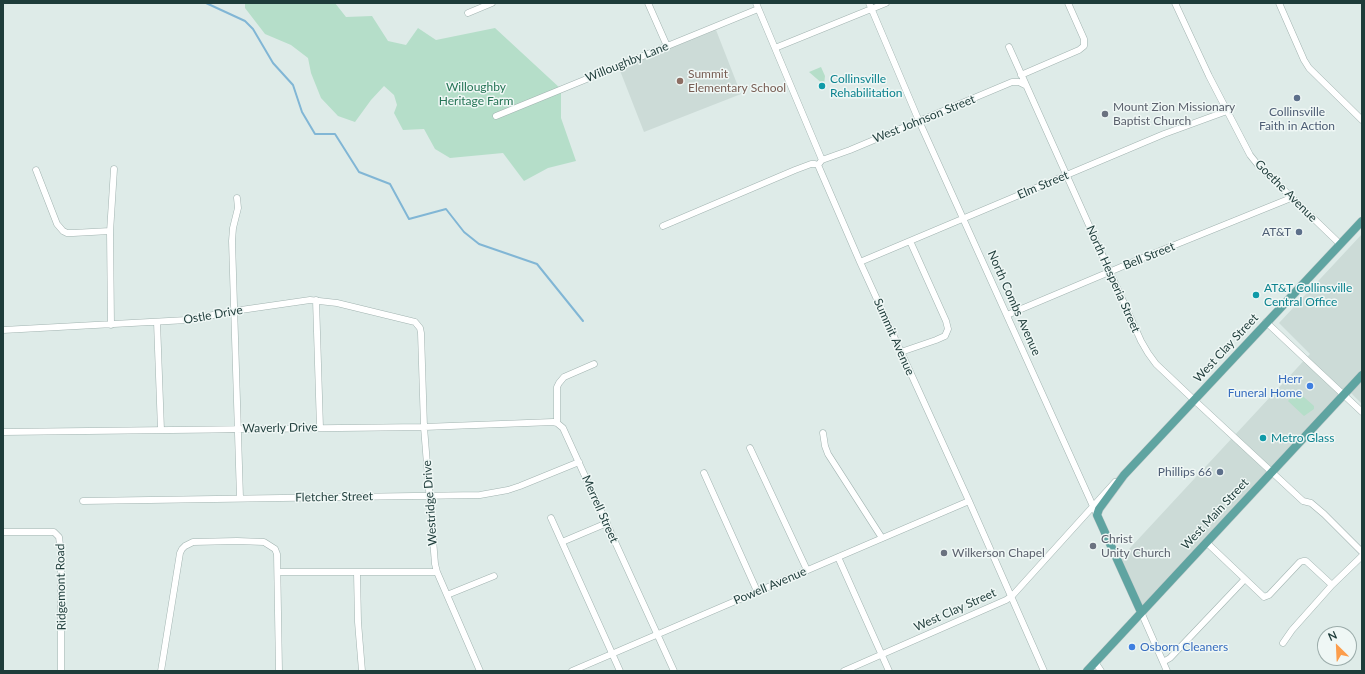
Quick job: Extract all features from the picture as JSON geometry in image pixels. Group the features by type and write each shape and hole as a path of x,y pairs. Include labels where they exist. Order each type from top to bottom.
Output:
{"main road":[{"name":"West Clay Street","path":"1097,516 1099,509 1124,475 1362,221"},
{"name":"West Main Street","path":"1087,671 1362,375"},
{"name":"North Combs Avenue","path":"1097,516 1141,612"}],"street":[{"path":"468,14 492,3"},
{"path":"648,3 667,46"},
{"path":"775,48 870,6 886,3"},
{"path":"1021,75 1079,50 1084,46 1084,39 1068,3"},
{"name":"Goethe Avenue","path":"1175,3 1209,76 1250,155 1258,165 1340,244"},
{"path":"1279,3 1309,68 1362,120"},
{"path":"663,226 811,164 818,165 822,160 757,6"},
{"name":"Willoughby Lane","path":"496,116 667,46 757,6"},
{"name":"North Combs Avenue","path":"870,6 919,121 1097,516"},
{"name":"North Hesperia Street","path":"1009,47 1141,341 1148,353 1156,364 1303,501 1311,503 1317,508 1362,552"},
{"name":"West Johnson Street","path":"822,160 1012,82 1019,82 1026,85"},
{"name":"Elm Street","path":"860,262 1164,134 1227,111"},
{"name":"Summit Avenue","path":"818,165 860,262 1012,596 1044,671"},
{"path":"111,325 110,231 114,169"},
{"path":"36,170 59,228 67,233 110,231"},
{"path":"237,198 238,208 233,228 232,241 240,498"},
{"name":"Bell Street","path":"1007,316 1110,272 1292,198"},
{"path":"901,352 945,336 948,329 946,321 910,241"},
{"path":"316,300 320,428"},
{"name":"Ostle Drive","path":"3,330 187,320 293,301 316,300 337,303 411,321 418,326"},
{"path":"158,322 161,430"},
{"path":"1266,322 1362,412"},
{"name":"Westridge Drive","path":"418,326 420,328 424,427 434,559 437,572 480,671"},
{"path":"557,423 557,387 559,382 564,377 594,364"},
{"name":"Waverly Drive","path":"3,432 424,427 557,423"},
{"name":"Merrell Street","path":"557,423 563,428 674,671"},
{"path":"823,433 828,454 882,538"},
{"path":"750,448 807,570"},
{"name":"Fletcher Street","path":"82,501 480,495 501,492 520,486 579,462"},
{"path":"704,473 757,591"},
{"name":"West Clay Street","path":"844,671 985,610 1012,596 1117,480 1124,475"},
{"name":"Powell Avenue","path":"572,671 969,501"},
{"path":"551,518 620,671"},
{"path":"562,542 607,523"},
{"name":"Ridgemont Road","path":"3,532 54,532 59,537 61,553 61,671"},
{"path":"160,671 180,553 185,546 193,542 264,542 275,550 277,554 278,572 278,671"},
{"path":"1206,542 1264,597 1266,597 1300,562 1303,561 1306,561 1332,585"},
{"path":"1283,643 1292,630 1332,585 1362,556"},
{"path":"838,557 889,671"},
{"path":"278,572 437,572"},
{"path":"357,573 358,622 362,671"},
{"path":"447,595 494,576"},
{"path":"1163,662 1170,658 1245,579"},
{"path":"1141,612 1167,671"},
{"path":"1095,662 1101,671"}],"shaded area":[{"name":"Summit Elementary School","path":"716,30 741,94 644,132 619,68"},
{"path":"1362,234 1362,404 1348,390 1141,612 1118,561 1310,354 1279,323"}],"green space":[{"name":"Willoughby Heritage Farm","path":"245,3 335,3 346,17 372,16 388,41 406,45 418,28 436,40 495,28 561,89 561,118 576,161 548,168 524,181 503,153 450,158 435,149 424,129 403,130 394,113 397,105 394,95 384,86 371,100 355,122 338,116 321,98 311,73 308,58 291,45 265,34 245,8"},
{"path":"821,67 825,76 824,85 809,72"},
{"path":"1297,391 1314,406 1314,409 1304,416 1288,401"}],"waterway":[{"path":"206,3 245,21 253,29 273,63 293,85 302,112 315,134 335,134 359,172 390,184 409,219 446,209 464,232 479,244 537,264 583,321"}],"place":[{"name":"Summit Elementary School","path":"680,81"},
{"name":"Collinsville Rehabilitation","path":"822,86"},
{"name":"Collinsville Faith in Action","path":"1297,98"},
{"name":"Mount Zion Missionary Baptist Church","path":"1105,114"},
{"name":"AT&T","path":"1299,232"},
{"name":"AT&T Collinsville Central Office","path":"1256,295"},
{"name":"Herr Funeral Home","path":"1310,386"},
{"name":"Metro Glass","path":"1263,438"},
{"name":"Phillips 66","path":"1220,472"},
{"name":"Christ Unity Church","path":"1093,546"},
{"name":"Wilkerson Chapel","path":"944,553"},
{"name":"Osborn Cleaners","path":"1132,647"}]}
